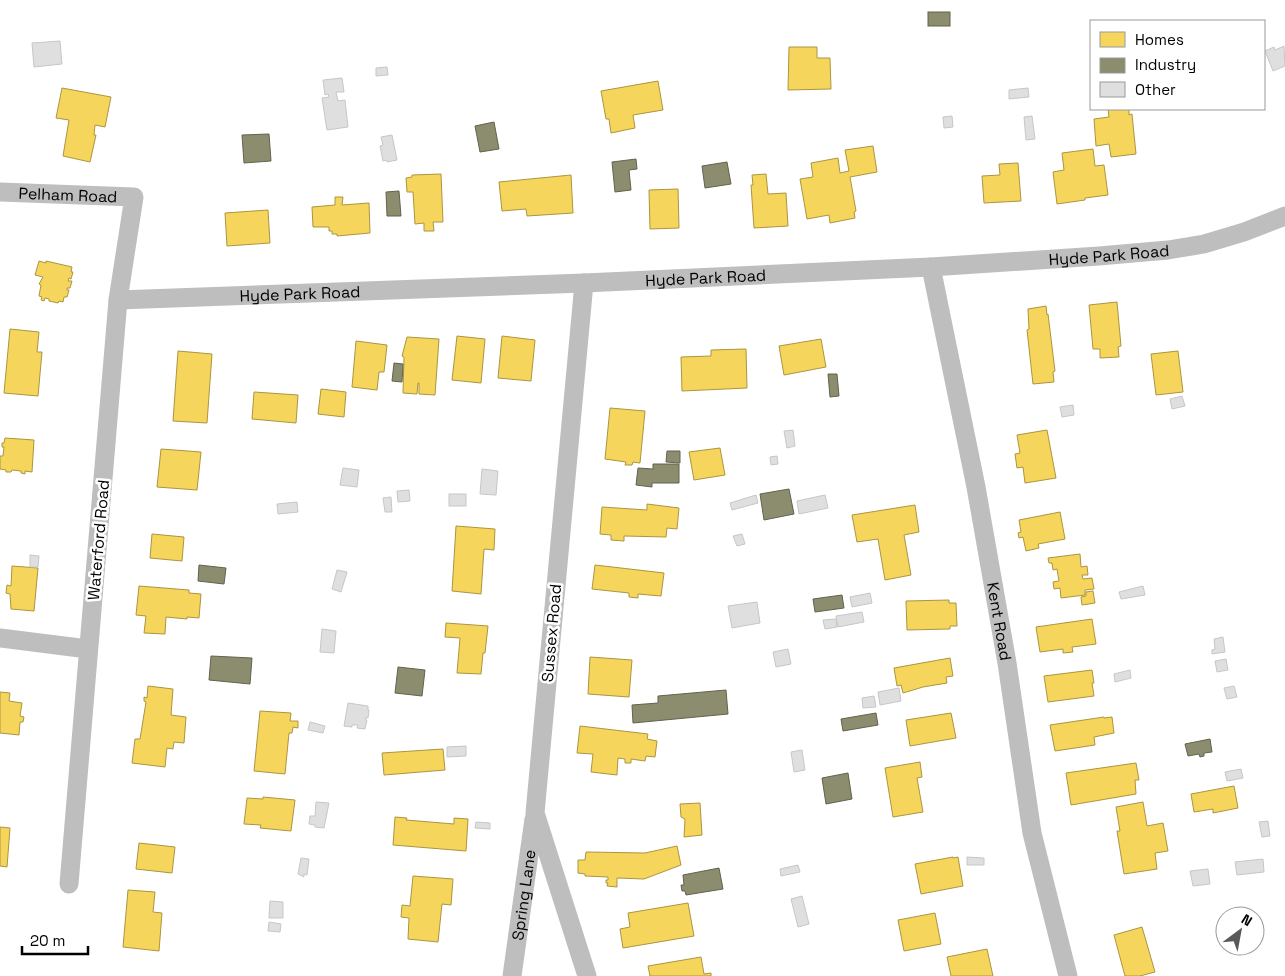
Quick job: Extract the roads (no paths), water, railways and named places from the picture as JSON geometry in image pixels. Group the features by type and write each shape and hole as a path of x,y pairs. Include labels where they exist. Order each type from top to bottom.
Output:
{"street":[{"name":"Pelham Road","path":"0,192 134,196"},
{"name":"Waterford Road","path":"69,884 118,300 134,196"},
{"name":"Hyde Park Road","path":"118,300 584,283 931,267 1099,256 1168,250 1204,244 1244,232 1285,216"},
{"name":"Kent Road","path":"931,267 977,497 1007,663 1032,833 1068,976"},
{"name":"Sussex Road","path":"584,283 535,813 587,976"},
{"path":"0,638 88,649"},
{"name":"Spring Lane","path":"512,976 535,813"}]}
